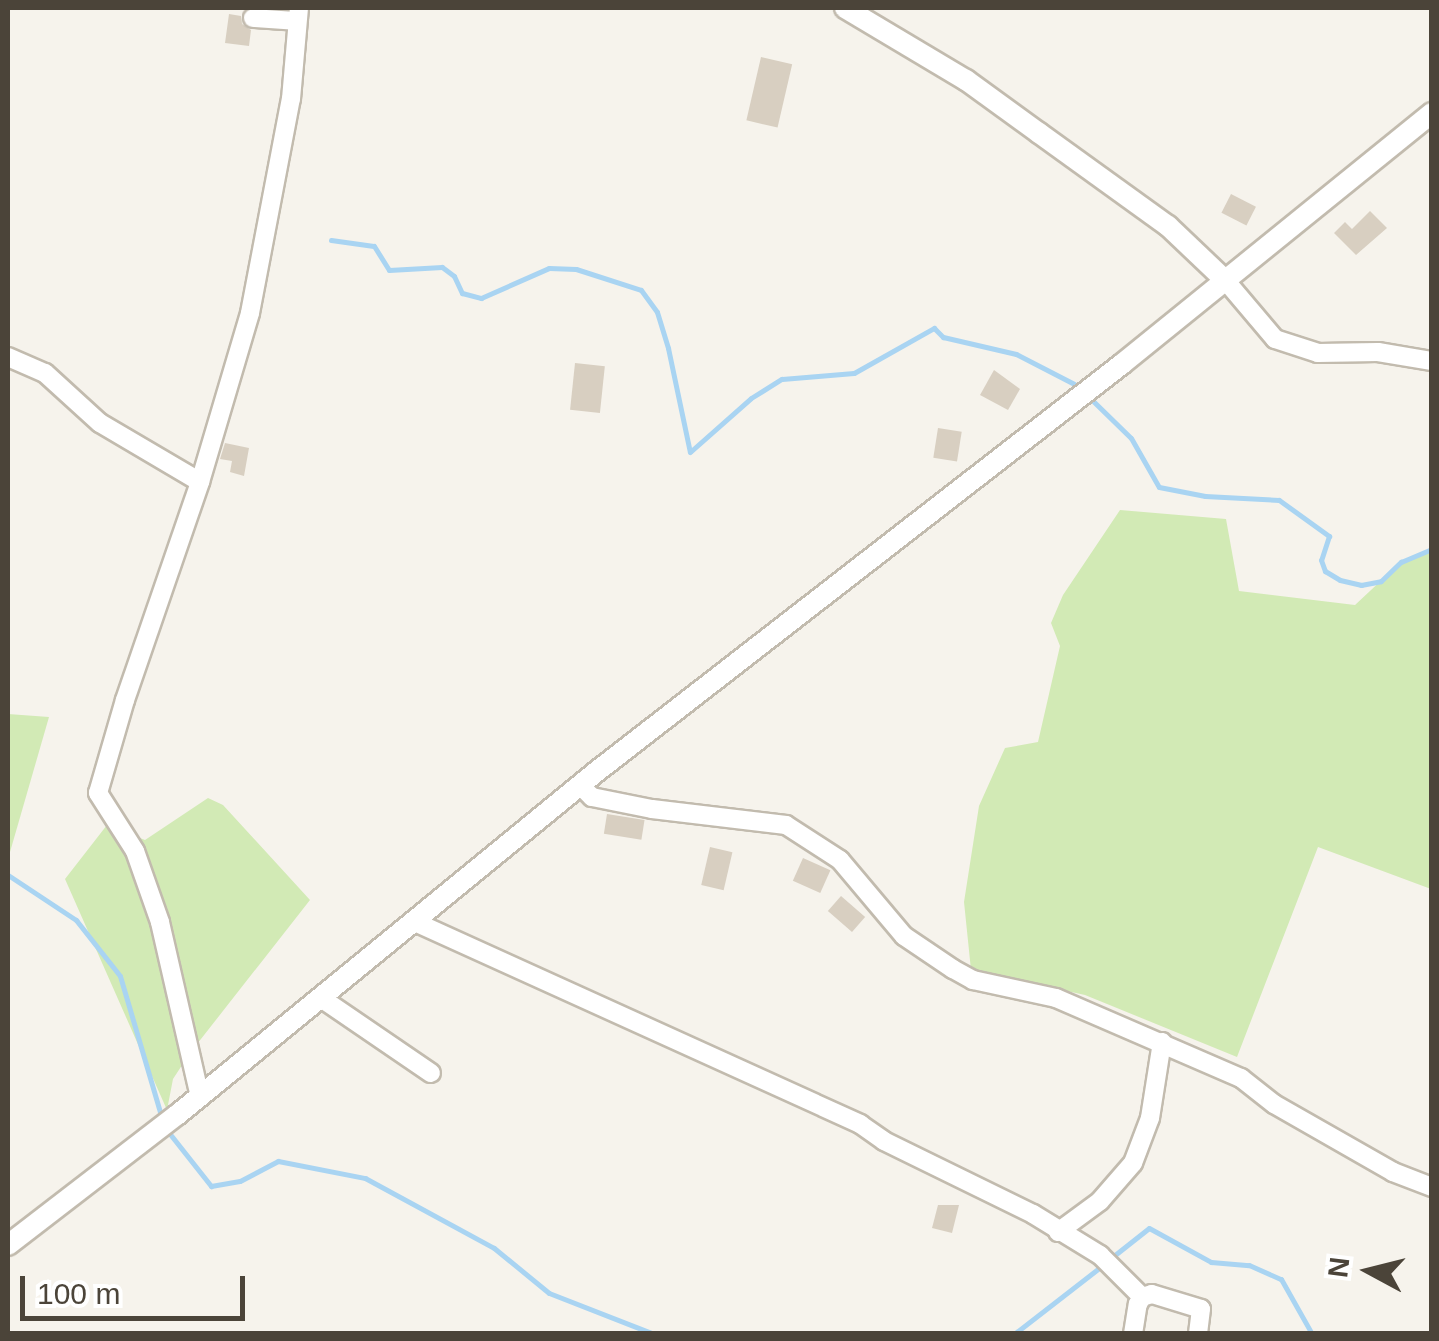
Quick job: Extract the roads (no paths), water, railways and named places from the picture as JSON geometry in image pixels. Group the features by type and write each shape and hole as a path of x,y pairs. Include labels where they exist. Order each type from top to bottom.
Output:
{"street":[{"path":"845,8 966,80 1168,226 1226,281 1275,339 1318,353 1378,352 1432,361"},
{"path":"200,1097 160,922 136,851 98,793 118,719 200,482 250,313 291,99 298,14 253,18"},
{"path":"8,1245 200,1097 580,785 1226,281 1432,113"},
{"path":"8,357 44,373 100,423 200,482"},
{"path":"580,785 592,796 652,809 786,825 840,860 904,936 972,980 1056,998 1162,1042 1241,1078 1274,1104 1392,1172 1432,1187"},
{"path":"415,922 860,1124 884,1140 1033,1214 1105,1260 1142,1297"},
{"path":"321,998 431,1073"},
{"path":"1058,1232 1100,1201 1132,1163 1150,1118 1162,1042"},
{"path":"1142,1297 1152,1294 1200,1309 1198,1334"},
{"path":"1133,1334 1142,1297"}],"waterway":[{"path":"331,240 374,246 389,270 442,267 454,276 462,293 481,298 549,268 576,269 641,290 657,312 668,348 690,452 751,398 782,379 854,373 934,328 943,337 1016,354 1074,384"},
{"path":"1092,400 1131,438 1159,487 1205,496 1279,500 1329,536 1321,560 1325,571 1340,580 1361,585 1381,581 1401,562 1432,549"},
{"path":"8,875 76,920 120,976 162,1119"},
{"path":"166,1129 211,1186 240,1181 278,1161 365,1178 494,1248 549,1293 654,1334"},
{"path":"1111,1258 1149,1228 1211,1262 1249,1265 1281,1279 1312,1334"},
{"path":"1014,1334 1103,1265"}]}
